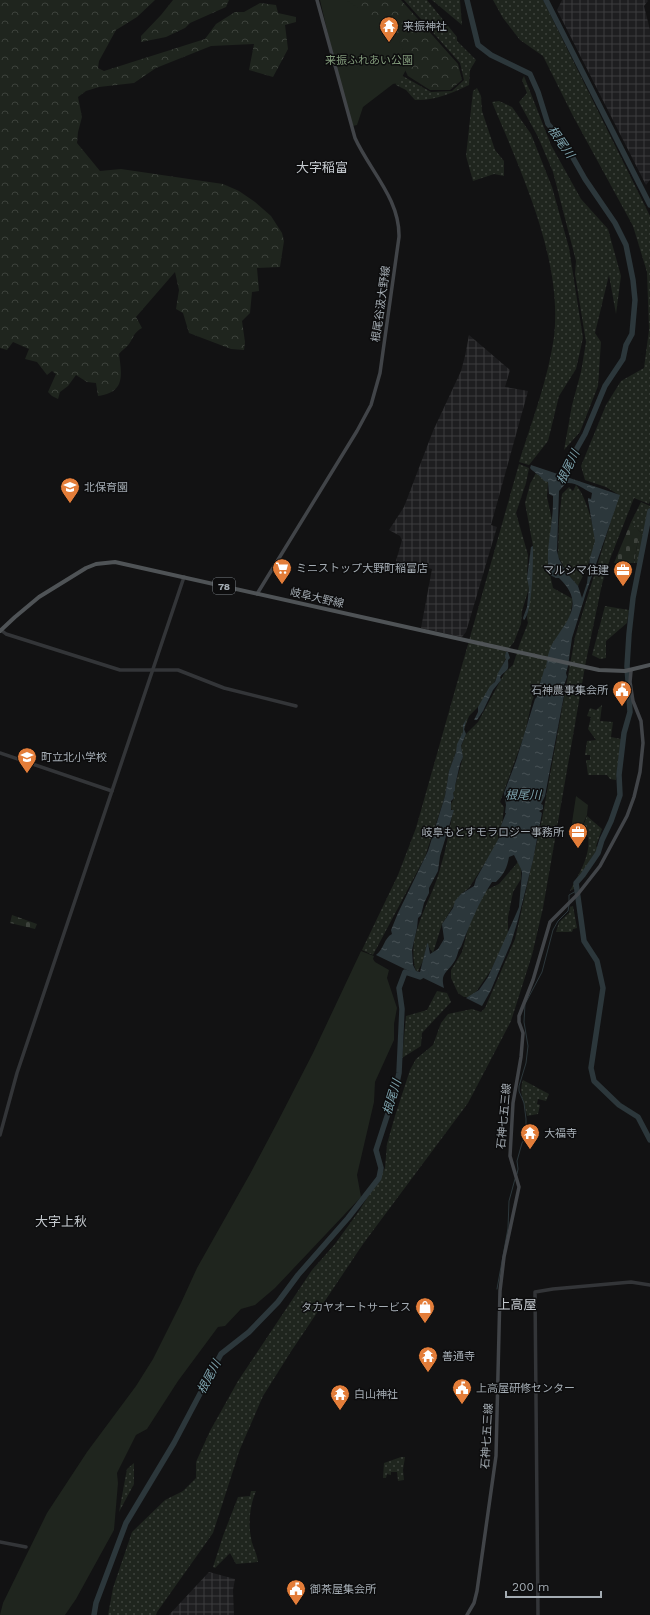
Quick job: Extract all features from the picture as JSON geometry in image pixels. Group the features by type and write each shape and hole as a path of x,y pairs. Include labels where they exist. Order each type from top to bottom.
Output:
{"main road":[{"name":"根尾谷汲大野線","path":"257,594 357,431 371,405 380,373 399,237 399,225 392,202 361,152 355,138 317,0"},
{"name":"岐阜大野線","path":"0,630 39,597 86,568 96,564 115,562 612,672 629,671 650,665"},
{"name":"石神七五三線","path":"467,1615 474,1603 477,1590 494,1472 498,1391 500,1291 504,1257 519,1187 510,1156 513,1103 521,1057 523,1033 519,1022 519,1016 533,980 550,922 578,894 600,866 628,816 634,798 640,772 642,743 641,721 633,701 629,671"}],"street":[{"path":"0,1135 17,1073 184,577"},
{"path":"0,630 6,634 120,670 178,670 224,688 296,706"},
{"path":"0,753 112,791"},
{"path":"538,1615 535,1292 631,1282 650,1285"},
{"path":"0,1542 26,1547"}],"shaded area":[{"path":"562,0 648,1 644,6 650,30 650,180 646,185 557,10"},
{"path":"469,335 510,370 505,387 528,391 491,525 497,527 466,632 462,637 421,628 432,569 396,561 402,540 400,536 389,530 404,507 433,431 461,371"},
{"path":"209,1572 235,1579 233,1590 234,1615 169,1615"}],"green space":[{"path":"0,0 155,0 137,17 116,30 99,61 98,68 104,71 205,39 216,24 235,12 244,12 260,3 276,5 278,13 296,17 296,22 285,25 288,49 273,77 249,70 254,44 211,46 156,68 134,83 99,87 86,91 78,97 82,117 77,143 100,171 121,169 223,184 239,191 271,216 282,233 284,241 280,267 257,268 259,291 252,292 250,313 242,321 245,342 244,350 231,349 189,333 183,313 176,309 179,290 175,272 136,317 142,328 135,333 129,344 119,354 121,369 120,382 113,391 107,394 98,396 96,383 87,382 76,375 68,386 60,392 58,399 48,392 56,374 52,371 47,375 37,362 25,359 29,349 13,342 7,350 0,348"},
{"path":"173,0 229,0 226,7 190,23 185,28 166,37 141,42 141,36"},
{"name":"来振ふれあい公園","path":"320,0 346,0 357,7 377,28 397,36 409,64 399,83 393,84 363,107 357,125 353,126 335,64"},
{"path":"322,0 401,0 458,64 462,80 450,90 430,90 408,76 400,60"},
{"path":"404,0 427,0 457,37 457,41 476,60 470,70 469,85 450,94 436,98 415,100 406,90 396,85 395,80 401,75 431,92 452,91 464,80 460,63"},
{"path":"432,0 460,0 462,25"},
{"path":"493,0 543,0 650,216 650,501 649,504 634,498 610,559 602,584 586,661 543,908 532,955 511,1021 468,1103 363,1244 263,1396 240,1449 213,1533 156,1615 108,1615 113,1588 132,1532 165,1500 183,1491 196,1478 196,1462 210,1431 238,1381 312,1270 335,1244 359,1211 385,1168 387,1144 410,1070 416,1059 433,1045 441,1023 448,1014 472,1009 481,1012 485,1008 515,939 542,819 575,637 619,495 606,487 585,480 581,466 606,405 621,381 644,368 649,330 647,272 633,226 573,116 543,56 520,40 503,18"},
{"path":"524,76 551,145 581,199 608,229 621,276 616,314 609,275 595,333 601,342 598,386 580,432 564,450 586,342 575,274 576,261 553,172 538,137 519,102 527,93 522,80"},
{"path":"477,88 481,96 482,111 495,150 504,161 504,176 494,174 473,181 466,156 473,91"},
{"path":"499,101 512,107 531,134 552,187 569,248 583,338 576,369 559,396 548,441 529,465 519,462 548,368 554,337 555,308 552,278 546,247 527,187 492,102"},
{"path":"519,464 529,468 526,483 516,513 528,555 527,578 533,546 525,503 530,484 536,473 548,482 547,497 552,520 548,565 553,588 573,599 570,616 532,701 525,733 500,802 504,807 502,826 496,846 469,888 461,894 442,924 433,953 427,944 423,961 418,971 416,971 414,945 416,932 436,882 444,855 453,812 450,806 454,798 453,793 463,757 461,747 466,734 478,722 505,672 513,665 528,623 529,588 522,611 521,624 514,642 506,652 506,658 493,685 478,707 469,716 449,771 445,796 425,857 373,955 362,950 398,875 416,828"},
{"path":"576,485 583,495 593,527 595,540 586,570 578,586 568,574 558,556 559,520 562,494 569,487 573,491"},
{"path":"641,502 650,506 650,509 640,563 634,563 638,540 644,536 631,522"},
{"path":"631,522 644,536 643,541 638,540 634,563 614,563"},
{"path":"605,606 629,610 627,623 606,641 606,658 600,659 592,655"},
{"path":"602,705 600,721 613,722 611,737 621,739 616,780 610,779 607,775 588,775 586,760 590,760 590,755 585,755 587,741 596,740 588,729 591,717 587,716 590,708 596,710"},
{"path":"576,796 588,805 587,815 580,831 571,829"},
{"path":"587,816 602,829 596,846 599,849 575,888 570,891 588,851 588,837 581,831"},
{"path":"518,862 521,869 521,879 513,892 508,917 508,934 491,970 476,992 470,997 464,997 458,993 451,978 451,970 462,952 469,925 486,890 499,884"},
{"path":"573,906 577,928 573,929 572,932 556,932 559,922 569,913 570,907"},
{"path":"12,915 37,924 35,929 10,923"},
{"path":"361,951 374,956 373,959 375,962 389,970 387,978 397,1008 394,1024 394,1040 375,1082 374,1102 357,1175 361,1197 275,1288 255,1305 241,1309 225,1326 218,1327 178,1381 147,1429 136,1435 117,1473 118,1483 114,1530 76,1599 65,1615 0,1615 3,1603 47,1513 87,1452 136,1386 153,1359 197,1268 250,1174 313,1053"},
{"path":"437,991 447,993 451,1002 422,1033 421,1046 402,1058 406,1016 427,1010"},
{"path":"523,1080 549,1094 546,1101 538,1099 537,1104 540,1105 538,1114 527,1116 521,1089"},
{"path":"405,1457 403,1470 404,1480 398,1481 397,1472 391,1472 391,1475 387,1474 386,1478 383,1478 384,1463"},
{"path":"134,1463 134,1484 119,1512 127,1469"},
{"path":"251,1491 256,1491 251,1508 250,1532 258,1562 236,1564 230,1553 215,1568 213,1567 223,1536 238,1497 250,1496"}],"water":[{"path":"531,465 620,495 572,638 566,673 567,677 564,685 565,690 545,796 541,804 543,805 543,809 539,811 542,813 533,860 518,920 511,943 491,990 482,1006 466,998 479,990 488,977 519,907 522,873 514,855 509,857 503,873 496,882 492,882 483,897 455,960 444,976 444,988 376,955 381,950 387,938 392,934 391,930 398,913 428,851 445,796 449,771 456,752 457,744 463,732 463,725 467,718 464,729 466,734 461,746 463,757 453,793 454,798 451,801 451,810 454,810 440,856 438,871 429,888 429,893 424,903 421,915 418,918 412,950 413,965 416,971 420,972 427,944 428,943 430,954 438,949 444,939 442,924 453,908 455,901 461,894 474,886 476,879 500,836 501,833 499,831 506,813 504,793 516,761 535,699 539,692 552,644 572,610 573,602 567,587 559,578 550,575 548,554 553,513 553,496 549,494 548,482 544,481 530,468","holes":["566,483 570,483 592,493 591,499 588,498 588,500 595,541 590,558 587,583 582,598 578,586 566,572 559,559 557,551 559,491"]},
{"path":"533,546 531,596 527,615 524,620 523,618 527,607 529,588 527,578 531,547"},
{"path":"506,652 508,652 510,658 508,660 508,669 500,677 501,680 493,690 477,720 474,720 478,712 478,707 490,686 495,682 506,659"}],"waterway":[{"name":"根尾川","path":"467,0 478,45 491,55 530,74 538,92 548,124 564,142 585,179 615,223 626,245 633,280 635,300 632,334 626,345 623,359 605,386 585,434 559,480"},
{"path":"546,0 650,205"},
{"path":"650,511 633,598 629,634 627,666 630,712 624,733 619,775 620,795 598,853 576,883 584,941 597,961 603,988 591,1068 594,1081 619,1105 638,1117 650,1140"},
{"path":"569,902 569,895 576,891"},
{"path":"517,1174 517,1161 522,1143 526,1137 524,1103 519,1091 519,1086 526,1063 528,1046 524,1022 525,1004 542,972 553,930 558,921 568,911 569,905"},
{"name":"根尾川","path":"94,1615 96,1603 126,1523 174,1443 221,1354 249,1332 278,1302 298,1275 348,1218 379,1178 381,1168 376,1150 395,1092 399,1073 402,1009 399,988 405,972 420,977 426,973"},
{"path":"497,1289 508,1228 509,1201 515,1179"}],"place":[{"name":"来振神社","path":"389,43"},
{"name":"北保育園","path":"70,504"},
{"name":"ミニストップ大野町稲富店","path":"282,585"},
{"name":"マルシマ住建","path":"623,587"},
{"name":"石神農事集会所","path":"622,707"},
{"name":"町立北小学校","path":"27,774"},
{"name":"岐阜もとすモラロジー事務所","path":"578,849"},
{"name":"大福寺","path":"530,1150"},
{"name":"タカヤオートサービス","path":"425,1324"},
{"name":"善通寺","path":"428,1373"},
{"name":"上高屋研修センター","path":"462,1405"},
{"name":"白山神社","path":"340,1411"},
{"name":"御茶屋集会所","path":"296,1606"}],"district":[{"name":"大字稲富","path":"322,167"},
{"name":"大字上秋","path":"61,1221"},
{"name":"上高屋","path":"517,1304"}]}
